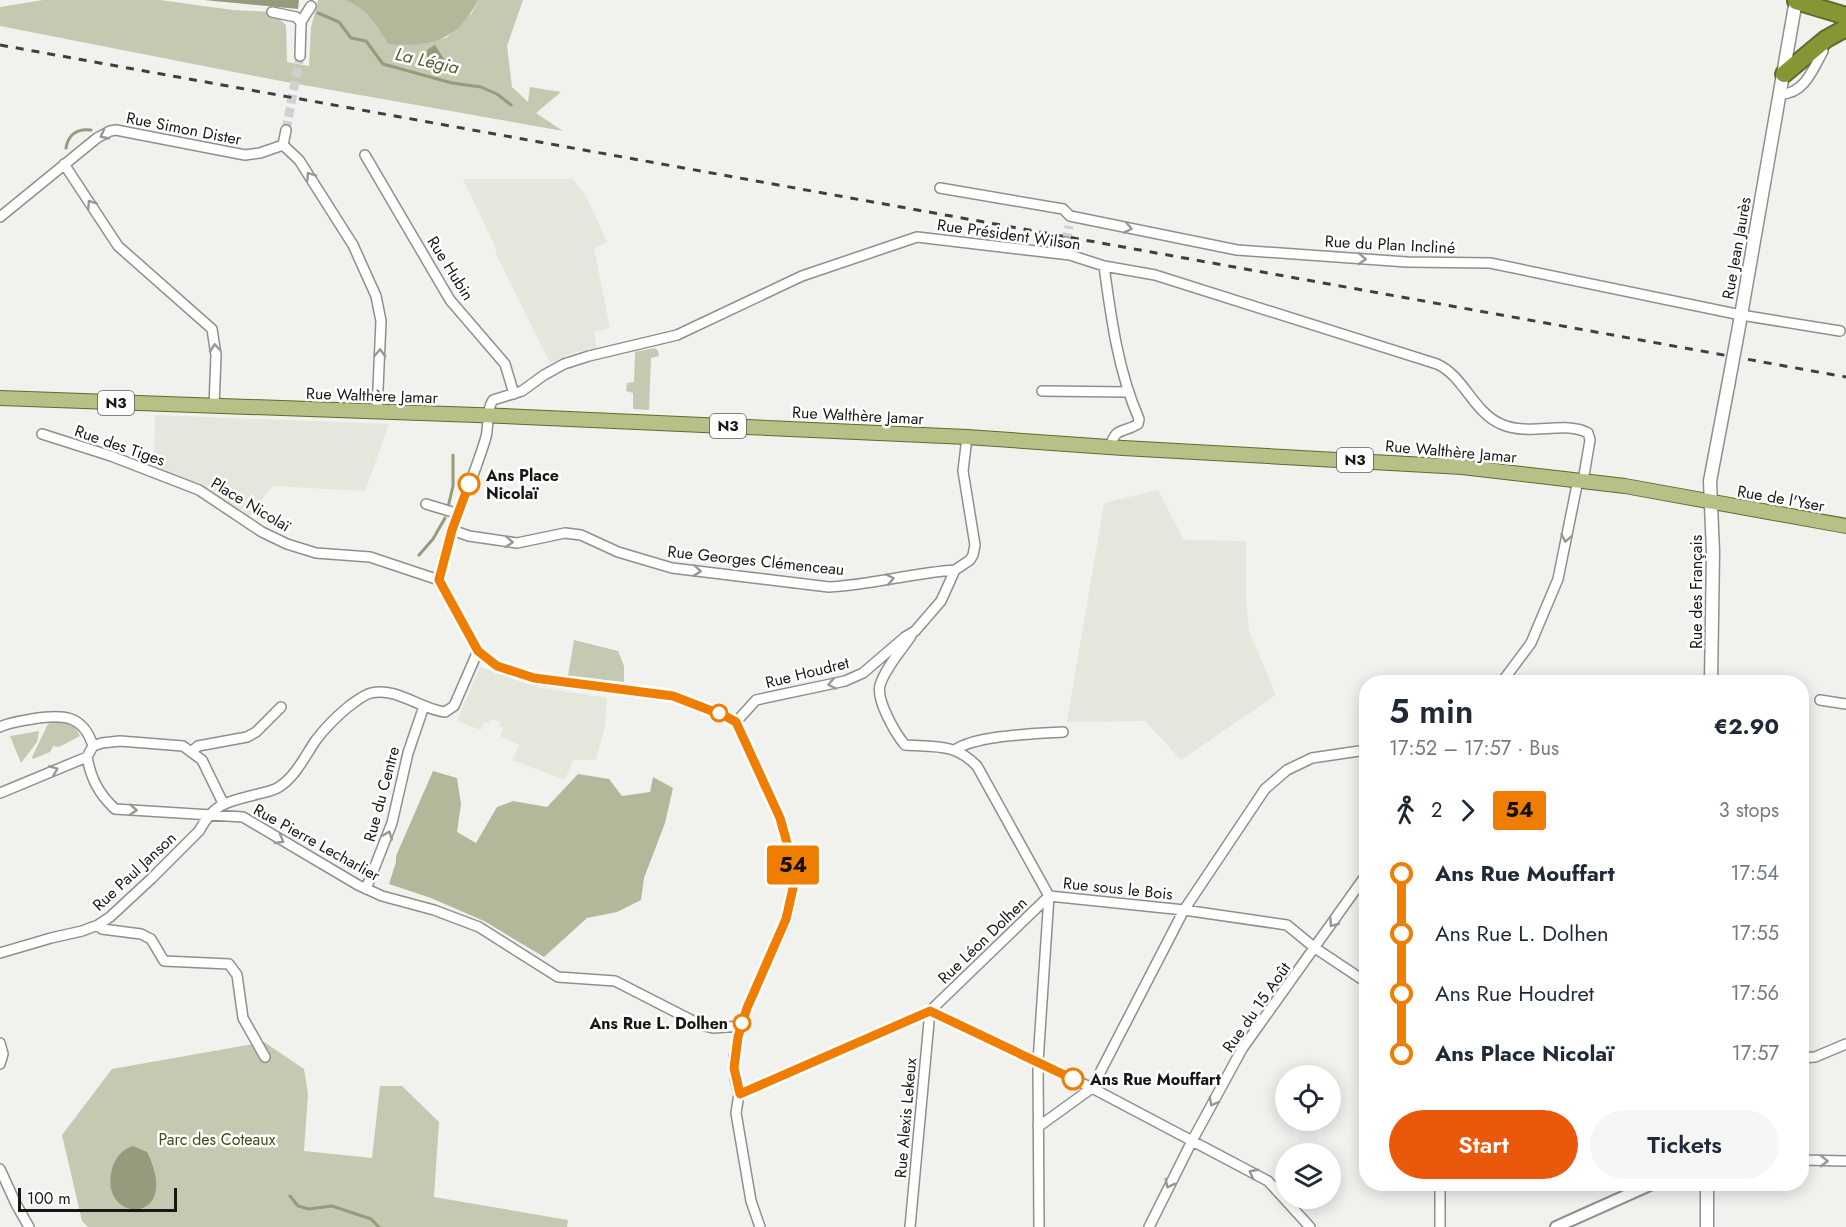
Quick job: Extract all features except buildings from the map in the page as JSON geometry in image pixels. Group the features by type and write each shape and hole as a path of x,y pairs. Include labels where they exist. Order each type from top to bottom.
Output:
{"highway":[{"path":"1796,0 1846,16"},
{"path":"1784,74 1826,39 1846,28"}],"main road":[{"name":"Rue Jean Jaurès","path":"1711,502 1710,481 1796,0"},
{"name":"Rue Walthère Jamar","path":"0,398 377,411 967,437 1462,467 1580,481 1711,502"},
{"name":"Rue de l'Yser","path":"1711,502 1846,526"},
{"name":"Rue des Français","path":"1711,502 1713,552 1711,675"},
{"path":"1707,1191 1707,1227"}],"street":[{"path":"300,56 301,22 311,6"},
{"path":"272,12 296,17 301,22"},
{"path":"1780,94 1789,94 1800,88 1823,51"},
{"path":"286,130 284,145 299,160 349,239 376,296 381,321 377,411"},
{"name":"Rue Simon Dister","path":"0,217 97,138 110,131 130,132 245,155 284,145"},
{"name":"Rue Hubin","path":"364,155 450,300 505,364 514,394"},
{"path":"64,164 118,246 212,329 216,355 214,407"},
{"name":"Rue du Plan Incliné","path":"940,188 1063,209 1070,221 1237,250 1407,262 1490,263 1740,318 1840,331"},
{"name":"Rue Président Wilson","path":"489,416 489,407 493,400 514,394 564,364 677,335 810,272 917,237 1064,254 1104,266 1165,277 1437,364 1450,372 1491,419 1508,427 1529,431 1580,429 1588,433 1590,440 1580,481"},
{"path":"1064,254 1066,242"},
{"path":"1104,266 1127,392 1138,419 1138,424 1113,436 1110,447"},
{"path":"1042,391 1127,392"},
{"path":"489,416 486,435 452,530 439,580 478,651 497,666 534,678 673,696 736,722 780,818 796,875 786,919 741,1026 734,1057 735,1078 740,1094 736,1113 751,1201 760,1227"},
{"name":"Rue des Tiges","path":"42,434 94,450 187,485"},
{"name":"Rue Houdret","path":"736,722 756,700 845,681 863,673 915,631 941,601 955,570 974,555 975,544 963,471 967,437"},
{"path":"1507,675 1531,643 1558,579 1580,481"},
{"name":"Place Nicolaï","path":"187,485 211,497 262,532 287,544 316,553 370,557 439,580"},
{"path":"426,504 459,514"},
{"name":"Rue Georges Clémenceau","path":"452,530 469,536 518,543 565,533 581,535 618,552 672,568 829,586 854,585 928,572 955,570"},
{"path":"915,631 879,687 895,734 905,745 955,750 961,746 985,740 1063,732"},
{"path":"0,793 87,757 93,746 102,743 135,742 183,746 202,760 223,803 272,790 280,786 298,768 330,724 369,693 387,692 445,712 454,706 478,651"},
{"path":"1820,700 1846,704"},
{"name":"Rue du Centre","path":"366,889 392,823 408,753 424,706"},
{"path":"191,753 198,746 247,737 256,732 281,707"},
{"path":"0,727 45,717 64,716 81,723 89,734 93,746"},
{"name":"Rue sous le Bois","path":"955,750 968,756 976,766 1049,896 1184,910 1287,925 1315,948 1359,977"},
{"path":"1038,1126 1092,1088 1184,910 1265,789 1282,774 1312,758 1359,751"},
{"name":"Rue Pierre Lecharlier","path":"87,757 89,768 102,797 115,809 243,817 366,889 479,927 558,977 615,981 701,1025 713,1028 741,1026"},
{"name":"Rue Paul Janson","path":"0,953 82,931 110,917 199,831 207,816 223,803"},
{"name":"Rue du 15 Août","path":"1149,1227 1191,1141 1242,1049 1359,885"},
{"path":"1039,1227 1038,1062 1049,896"},
{"name":"Rue Léon Dolhen","path":"740,1094 930,1011 1049,896"},
{"path":"98,925 102,929 141,934 151,939 164,961 229,964 237,975 243,1018 265,1057"},
{"path":"930,1011 1092,1088 1268,1180 1310,1227"},
{"name":"Rue Alexis Lekeux","path":"910,1227 930,1011"},
{"path":"0,1043 3,1054 0,1064"},
{"path":"1809,1057 1846,1044"},
{"path":"1809,1160 1846,1161"},
{"path":"0,1168 29,1227"},
{"path":"1440,1191 1440,1227"},
{"path":"1556,1227 1636,1191"}],"shaded area":[{"path":"204,0 299,0 298,9"},
{"path":"343,0 478,0 462,25 452,33 430,42 403,45 388,44 375,23 364,12"},
{"path":"435,45 451,70 442,74 433,67 426,54 428,49"},
{"path":"463,179 573,179 587,198 607,242 594,248 610,328 594,332 597,348 572,353 550,363 497,256 494,244"},
{"path":"155,415 389,424 365,491 272,486 250,517 208,490 154,469"},
{"path":"1158,490 1184,540 1246,541 1249,631 1276,695 1181,760 1145,721 1067,722 1104,503"},
{"path":"480,667 536,687 607,698 605,726 596,760 573,760 565,780 512,760 519,745 500,736 503,728 499,726 500,722 492,719 490,724 484,721 481,730 457,721"},
{"path":"433,771 457,778 461,804 457,832 476,843 497,807 513,801 547,807 578,774 609,779 622,796 650,792 653,777 673,788 665,823 644,878 641,900 617,912 587,918 544,957 484,921 431,898 389,884 396,856"},
{"path":"133,1146 147,1152 156,1177 155,1194 148,1205 138,1209 126,1208 116,1200 111,1187 115,1161 122,1152"}],"green space":[{"path":"43,0 160,0 233,10 272,12 286,25 287,62 309,66 311,28 318,0 343,0 358,6 375,23 388,44 446,38 472,13 478,0 523,0 507,46 512,87 528,102 530,87 561,92 536,113 563,131 286,82 0,26 0,7"},
{"path":"655,348 659,356 651,358 649,410 633,409 633,393 626,391 627,383 634,382 635,352"},
{"path":"574,640 618,651 624,666 624,682 568,676"},
{"path":"53,722 70,724 80,736 59,747 53,746 50,752 33,759 48,724"},
{"path":"39,731 37,742 21,763 10,736"},
{"name":"Parc des Coteaux","path":"264,1042 304,1069 308,1094 304,1151 372,1158 380,1086 402,1086 439,1122 434,1197 568,1220 567,1227 88,1227 82,1221 62,1135 112,1069"}],"waterway":[{"name":"La Légia","path":"318,13 339,22 351,38 366,41 383,64 452,83 481,87 497,94 511,105"},
{"name":"La Légia","path":"66,148 74,133 91,130"},
{"path":"448,507 453,486 453,455"},
{"path":"419,555 433,539 445,518"},
{"path":"290,1196 298,1206 309,1209 332,1206 371,1219 379,1227"}],"tunnel":[{"path":"286,130 300,56"},
{"path":"1066,242 1069,226"}],"railway":[{"path":"0,45 1846,377"}],"bus line":[{"name":"54","path":"469,484 452,530 439,580 478,651 497,666 534,678 673,696 736,722 745,739 780,818 796,875 786,919 747,1008 738,1037 734,1068 740,1094 930,1011 1073,1079"}],"place":[{"name":"Ans Place Nicolaï","path":"469,484"},
{"name":"Ans Rue L. Dolhen","path":"742,1023"},
{"name":"Ans Rue Mouffart","path":"1073,1079"}]}
